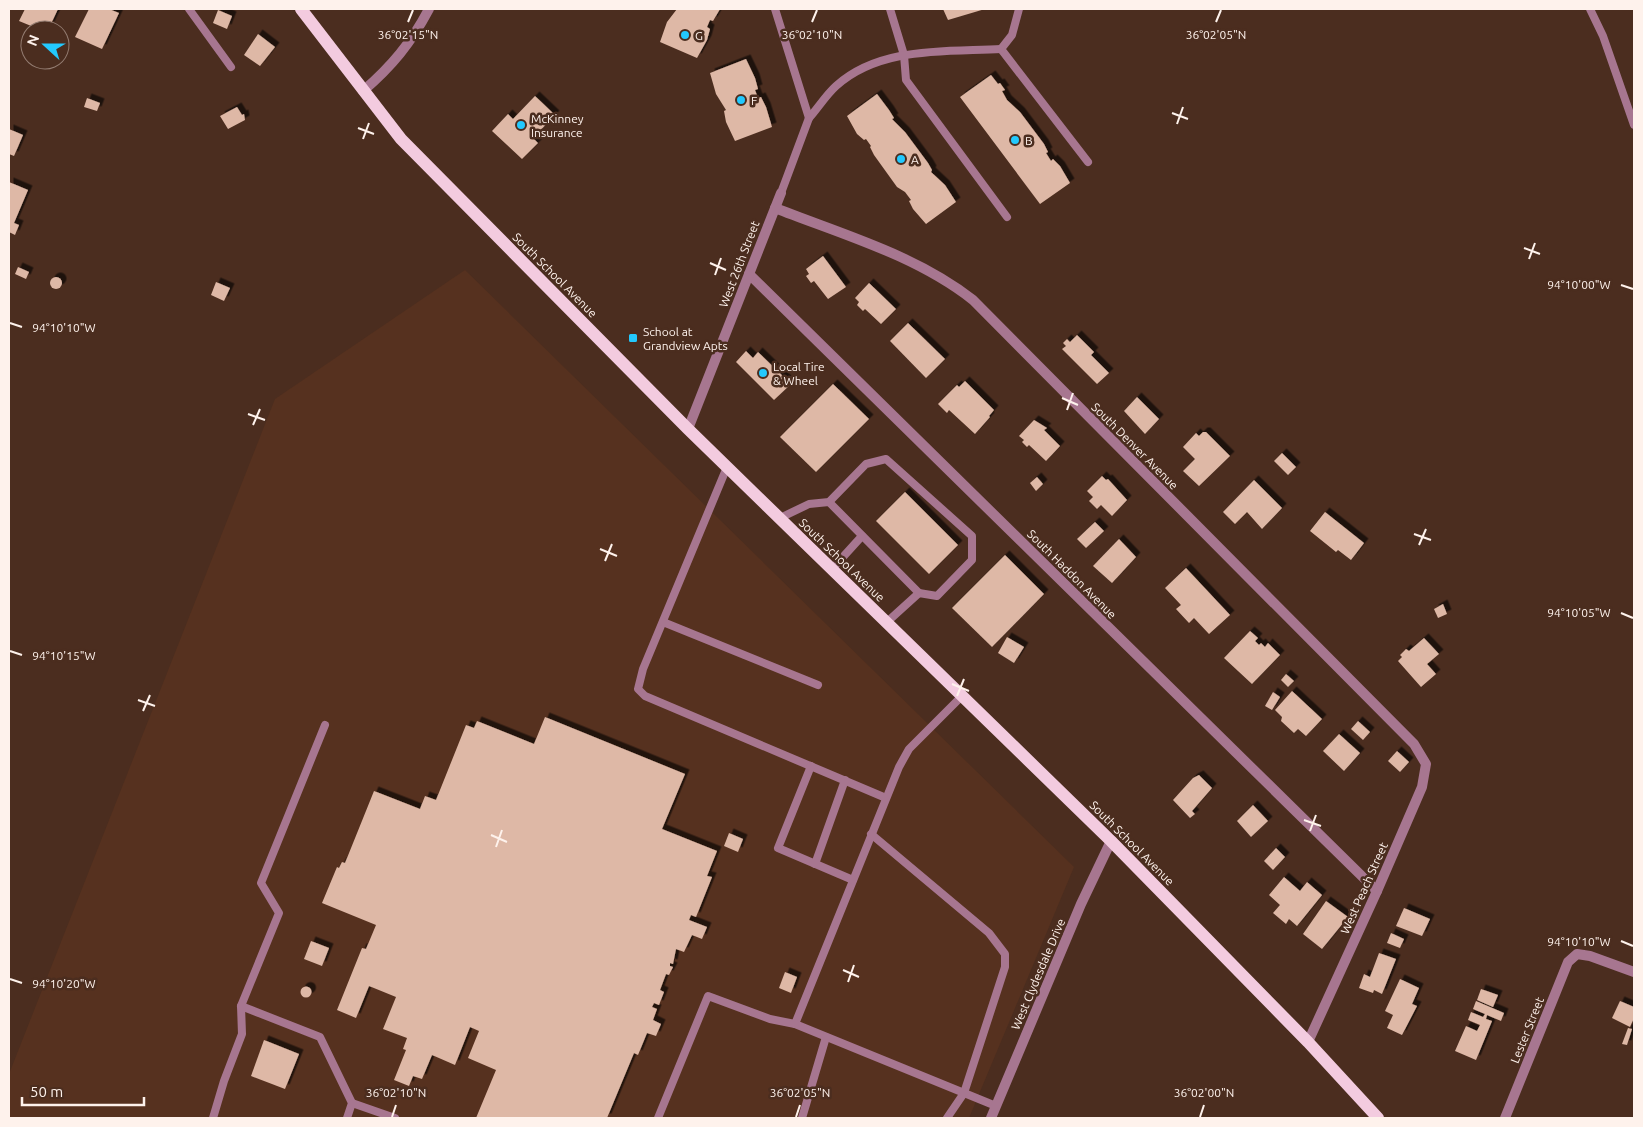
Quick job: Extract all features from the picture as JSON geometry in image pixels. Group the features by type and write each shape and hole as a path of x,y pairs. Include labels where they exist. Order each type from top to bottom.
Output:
{"main road":[{"name":"South School Avenue","path":"301,9 401,139 688,429 1111,841 1308,1042 1378,1118"}],"street":[{"path":"363,91 390,67 415,35 429,9"},
{"name":"West 26th Street","path":"688,429 781,193"},
{"name":"South Denver Avenue","path":"775,208 911,262 954,285 973,300 1414,744"},
{"name":"South Haddon Avenue","path":"749,274 1377,891"},
{"name":"West Peach Street","path":"1308,1042 1377,891 1422,786 1426,764 1414,744"},
{"name":"West Clydesdale Drive","path":"991,1118 1081,904 1111,841"},
{"name":"Lester Street","path":"1505,1118 1568,962 1577,954 1590,956 1634,972"}],"lane":[{"path":"189,9 231,67"},
{"path":"775,9 809,118"},
{"path":"890,9 904,55 906,80 1007,217"},
{"path":"781,193 809,118 836,85 868,65 904,55 1001,49 1012,35 1020,9"},
{"path":"1590,9 1603,36 1634,125"},
{"path":"1001,49 1088,162"},
{"path":"780,518 809,504 829,502 866,464 886,459 972,536 972,560 937,596 918,593 829,502"},
{"path":"727,467 638,681 640,692 886,798"},
{"path":"832,569 862,536"},
{"path":"886,622 918,593"},
{"path":"662,622 818,685"},
{"path":"795,1024 899,767 909,749 962,696"},
{"path":"213,1118 224,1081 242,1034 241,1006 278,913 261,883 324,725"},
{"path":"811,766 778,848 853,880"},
{"path":"815,864 845,780"},
{"path":"871,834 989,933 1005,954 1005,967 964,1093 947,1118"},
{"path":"658,1118 708,996 770,1019 795,1024 996,1106"},
{"path":"241,1006 320,1037 352,1103 347,1118"},
{"path":"802,1118 826,1037"},
{"path":"352,1103 395,1118"}],"shaded area":[{"path":"465,270 1074,867 969,1118 9,1118 9,1074 275,399"}],"building":[{"path":"25,9 58,9 53,20 19,21"},
{"path":"89,9 109,9 119,13 102,49 75,37"},
{"name":"G","path":"677,9 720,9 713,21 710,20 707,27 710,29 707,40 697,58 660,42 667,22"},
{"path":"943,9 985,9 948,20"},
{"path":"218,10 232,16 227,29 213,23"},
{"path":"258,34 275,47 260,66 244,55"},
{"name":"F","path":"746,59 755,78 758,89 755,90 758,98 761,97 766,107 772,127 735,141 726,122 724,111 726,110 716,94 710,73"},
{"name":"B","path":"991,75 998,84 1000,83 1005,90 1002,91 1007,100 1020,112 1044,144 1048,152 1046,153 1051,161 1053,159 1060,166 1070,183 1040,204 960,97"},
{"name":"A","path":"877,94 894,118 892,119 905,132 928,163 932,170 931,172 945,185 956,202 926,224 913,209 909,201 911,200 905,192 897,187 874,155 866,139 864,140 857,134 847,116"},
{"name":"McKinney Insurance","path":"535,96 555,115 533,138 538,143 522,159 492,131 508,114 513,119"},
{"path":"87,98 100,103 97,111 84,107"},
{"path":"237,107 242,115 244,114 245,120 228,129 220,116"},
{"path":"9,129 23,135 14,156 9,154"},
{"path":"9,182 28,190 14,223 19,225 15,235 9,232"},
{"path":"823,256 846,287 828,299 814,281 811,283 806,276 809,274 806,269"},
{"path":"18,267 29,272 26,279 15,274"},
{"path":"56,277 62,283 56,289 50,283"},
{"path":"216,282 230,288 224,301 211,295"},
{"path":"869,283 896,309 881,324 865,309 863,311 857,305 859,302 855,298"},
{"path":"908,323 945,359 926,378 890,341"},
{"path":"1077,335 1094,352 1091,355 1109,373 1097,384 1062,349 1066,346 1063,343 1067,339 1070,342"},
{"name":"Local Tire & Wheel","path":"746,351 753,358 758,352 791,384 774,400 736,362"},
{"path":"965,381 994,410 975,434 949,410 947,413 938,404 957,385 959,387"},
{"path":"833,384 869,419 816,472 780,437"},
{"path":"1137,397 1159,419 1145,434 1124,411"},
{"path":"1034,420 1047,428 1044,430 1060,446 1046,461 1029,445 1027,447 1022,442 1024,440 1019,436"},
{"path":"1206,432 1230,456 1199,486 1183,471 1195,459 1183,447 1196,433 1199,436"},
{"path":"1282,453 1296,467 1288,475 1274,461"},
{"path":"1102,476 1106,480 1108,479 1127,500 1112,516 1101,505 1097,509 1089,501 1093,497 1087,491"},
{"path":"1037,477 1043,484 1036,491 1030,483"},
{"path":"1254,480 1282,508 1262,529 1247,512 1235,524 1223,512"},
{"path":"905,492 958,545 929,574 876,521"},
{"path":"1325,512 1364,543 1351,560 1338,550 1336,552 1310,531"},
{"path":"1095,522 1104,531 1086,548 1077,539"},
{"path":"1119,539 1136,557 1112,583 1093,566"},
{"path":"1005,555 1044,594 992,647 952,608"},
{"path":"1186,568 1230,615 1209,634 1194,618 1189,623 1176,609 1181,605 1165,588"},
{"path":"1443,604 1447,614 1438,618 1434,609"},
{"path":"1250,631 1258,638 1255,641 1259,645 1261,643 1265,647 1268,643 1280,655 1252,684 1224,658"},
{"path":"1007,637 1024,647 1014,663 998,653"},
{"path":"1424,638 1439,654 1427,664 1436,674 1421,687 1398,661 1402,657 1400,655 1406,649 1409,651"},
{"path":"1286,674 1294,681 1288,687 1281,680"},
{"path":"1292,691 1322,719 1306,736 1298,729 1294,733 1281,721 1282,717 1275,710"},
{"path":"1273,692 1280,697 1272,710 1265,706"},
{"path":"545,717 685,774 662,829 717,851 707,876 712,877 696,917 691,915 689,920 707,927 702,939 692,935 684,952 676,949 673,964 670,963 670,966 673,967 669,975 666,974 660,990 664,992 659,1005 654,1003 652,1007 657,1009 653,1020 661,1024 656,1036 647,1033 638,1055 634,1053 607,1118 476,1118 496,1070 468,1058 479,1031 470,1027 455,1065 432,1055 422,1079 413,1076 409,1086 394,1080 406,1050 403,1049 407,1038 383,1029 396,997 369,986 356,1018 337,1010 362,948 366,949 376,925 322,903 337,867 339,868 342,862 345,863 374,791 420,809 425,796 436,800 466,725 474,728 477,721 534,744"},
{"path":"1358,721 1370,732 1363,740 1351,729"},
{"path":"1339,734 1360,753 1344,771 1323,751"},
{"path":"1397,751 1409,762 1400,772 1388,761"},
{"path":"1199,775 1212,788 1192,811 1195,814 1190,818 1173,800 1193,778"},
{"path":"1253,805 1268,821 1251,837 1237,821"},
{"path":"729,833 743,839 738,852 724,846"},
{"path":"1276,848 1285,857 1273,870 1264,861"},
{"path":"1284,877 1300,891 1307,882 1322,895 1297,926 1289,919 1286,924 1273,913 1280,905 1269,895"},
{"path":"1326,901 1348,917 1322,949 1303,934"},
{"path":"1404,908 1430,919 1422,936 1396,926"},
{"path":"1391,933 1404,939 1400,948 1387,943"},
{"path":"311,941 329,948 322,966 304,959"},
{"path":"1379,953 1396,959 1382,994 1374,990 1373,993 1359,988 1364,974 1370,977"},
{"path":"785,972 797,977 791,993 779,988"},
{"path":"1400,979 1419,988 1412,1004 1417,1006 1402,1035 1387,1028 1393,1015 1385,1011"},
{"path":"304,987 308,987 311,992 310,996 304,997 301,994 301,990"},
{"path":"1481,989 1498,995 1493,1007 1477,1000"},
{"path":"1476,1001 1504,1013 1501,1021 1487,1015 1486,1019 1492,1021 1476,1060 1455,1051 1466,1026 1477,1031 1480,1025 1468,1020 1471,1012 1483,1017 1485,1014 1473,1009"},
{"path":"1620,1001 1634,1007 1634,1018 1630,1027 1612,1018"},
{"path":"1628,1028 1632,1029 1627,1045 1622,1044"},
{"path":"264,1040 299,1054 285,1089 251,1076"}],"place":[{"name":"G","path":"685,35"},
{"name":"F","path":"741,100"},
{"name":"McKinney Insurance","path":"521,125"},
{"name":"B","path":"1015,140"},
{"name":"A","path":"901,159"},
{"name":"School at Grandview Apts","path":"633,338"},
{"name":"Local Tire & Wheel","path":"763,373"}]}
